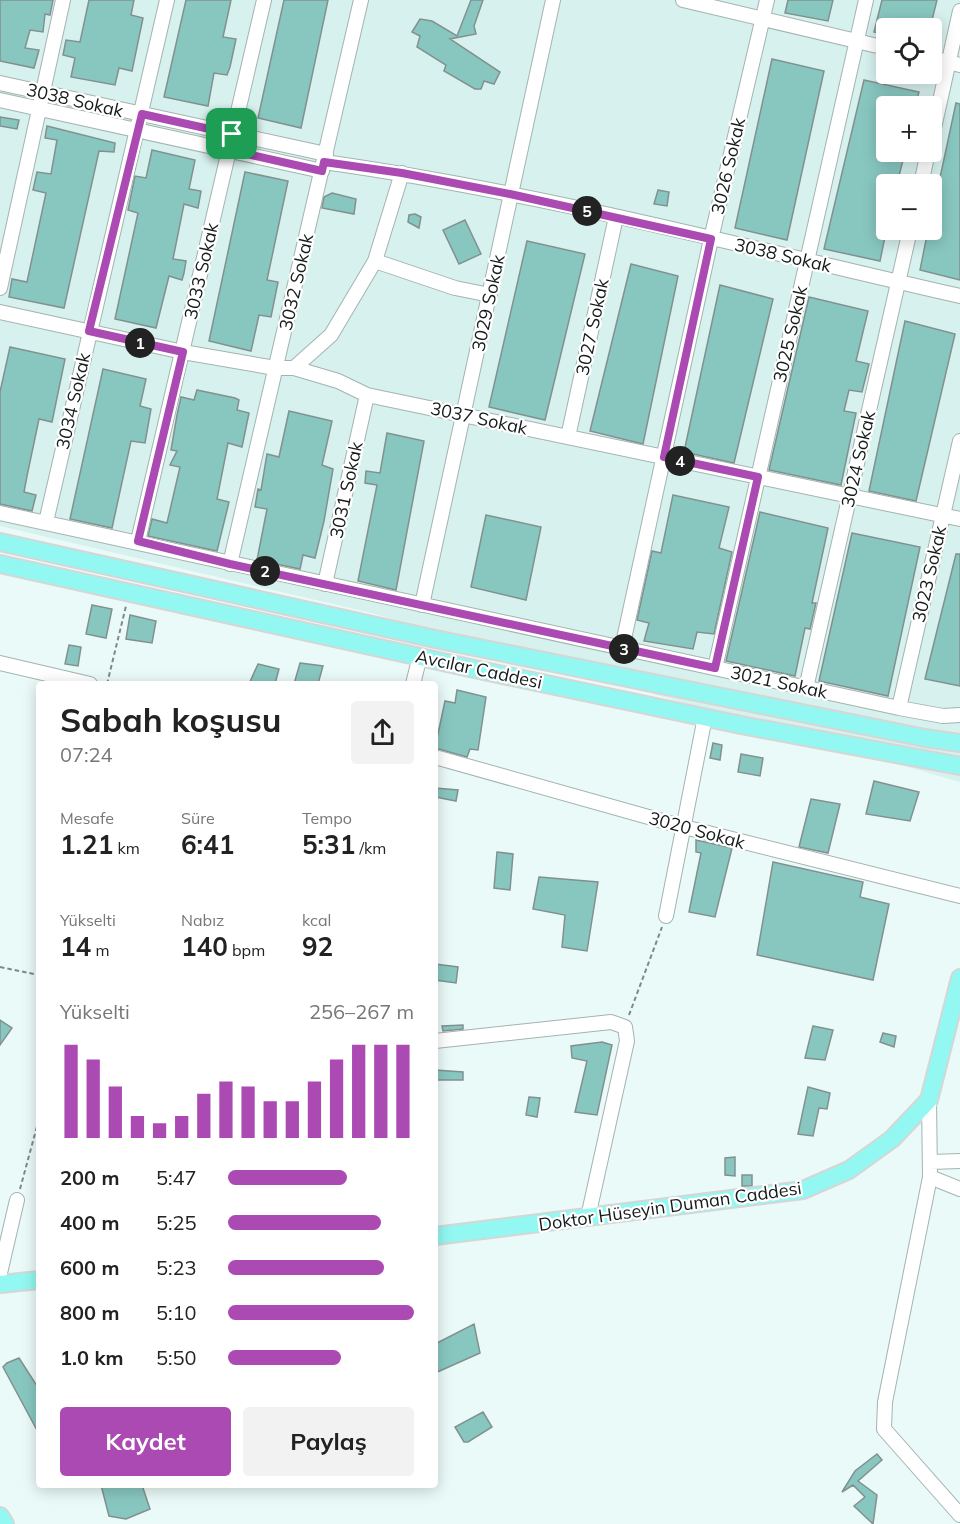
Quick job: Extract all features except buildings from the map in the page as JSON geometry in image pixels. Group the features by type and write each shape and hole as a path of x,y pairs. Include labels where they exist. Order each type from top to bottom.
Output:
{"main road":[{"name":"Avcılar Caddesi","path":"0,542 447,641 925,738 960,742"},
{"name":"Avcılar Caddesi","path":"0,564 705,717 960,766"},
{"name":"Doktor Hüseyin Duman Caddesi","path":"438,1236 803,1190 857,1164 892,1139 929,1100 960,978"},
{"path":"0,1284 36,1280"},
{"path":"0,1516 4,1524"}],"street":[{"path":"0,288 63,0"},
{"name":"3034 Sokak","path":"46,522 89,331 139,130 166,0"},
{"name":"3033 Sokak","path":"138,541 264,0"},
{"name":"3032 Sokak","path":"230,564 361,0"},
{"name":"3029 Sokak","path":"422,605 553,0"},
{"path":"683,0 876,46"},
{"name":"3026 Sokak","path":"622,648 711,239 767,0"},
{"name":"3025 Sokak","path":"715,668 866,0"},
{"path":"942,104 954,64 960,11"},
{"name":"3038 Sokak","path":"0,83 232,134 324,162"},
{"name":"3038 Sokak","path":"0,100 229,150 402,173 510,194 960,296"},
{"path":"294,368 331,336 375,261 402,173"},
{"name":"3027 Sokak","path":"568,437 616,218"},
{"name":"3024 Sokak","path":"806,687 908,240"},
{"path":"375,261 455,288 490,295"},
{"name":"3037 Sokak","path":"0,312 183,352 276,368 294,368 338,381 367,395 960,519"},
{"name":"3031 Sokak","path":"325,584 367,395"},
{"name":"3023 Sokak","path":"899,708 960,441"},
{"name":"3021 Sokak","path":"0,513 138,541 230,564 899,708 943,716 960,715"},
{"path":"414,681 420,656"},
{"path":"0,663 77,681"},
{"path":"666,916 705,717"},
{"name":"3020 Sokak","path":"438,758 684,827 960,896"},
{"path":"438,1041 611,1022 625,1027 627,1041 588,1217"},
{"path":"929,1100 930,1177 885,1402 884,1429 960,1515"},
{"path":"930,1162 960,1161"},
{"path":"930,1177 960,1189"},
{"path":"0,1273 17,1200"}],"path":[{"path":"108,681 130,592"},
{"path":"625,1027 666,916"},
{"path":"0,967 36,974"},
{"path":"17,1200 36,1130"}],"shaded area":[{"path":"0,0 960,0 960,782 371,613 0,526"}],"route":[{"path":"142,114 232,134 229,150 322,171 324,162 402,173 510,194 711,239 664,457 758,477 715,668 230,564 138,541 183,352 89,331 142,114"}]}
